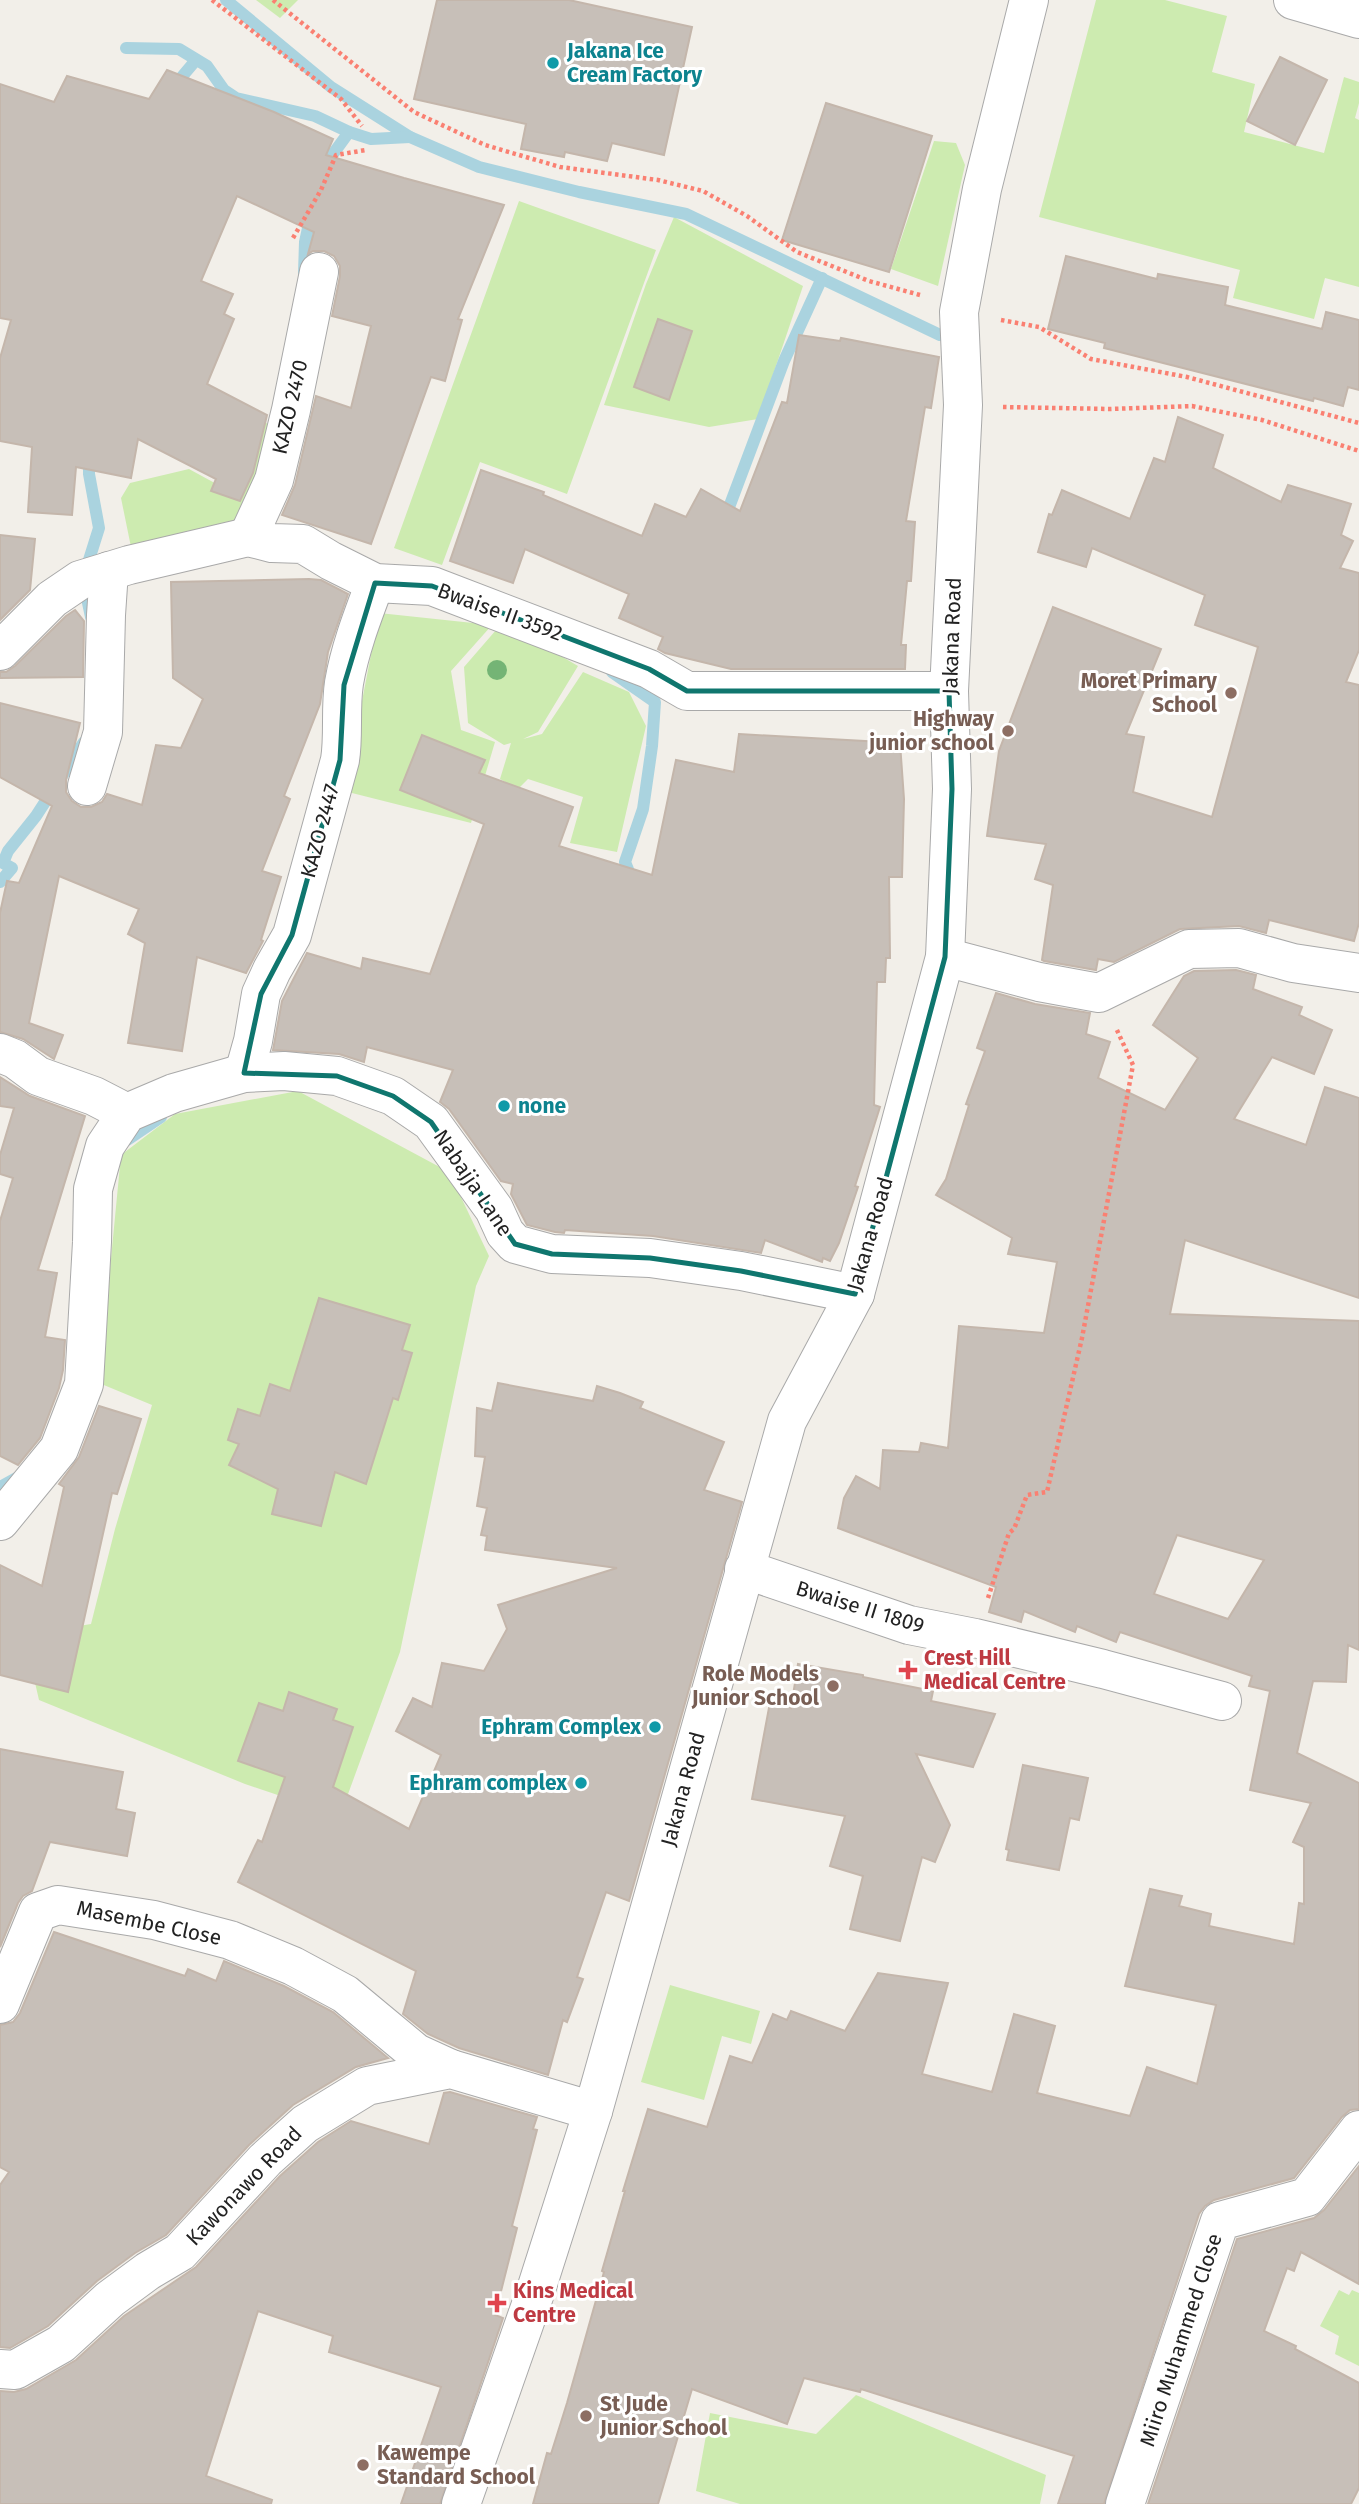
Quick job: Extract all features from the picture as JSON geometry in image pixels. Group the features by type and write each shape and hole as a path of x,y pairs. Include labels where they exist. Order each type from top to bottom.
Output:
{"street":[{"name":"Jakana Road","path":"461,2504 534,2296 593,2111 787,1421 855,1294 945,957 952,789 949,691 963,405 959,312 982,189 1029,0"},
{"path":"1293,0 1359,19"},
{"name":"KAZO 2470","path":"248,537 274,480 320,272"},
{"name":"Bwaise II 3592","path":"0,651 52,599 80,580 248,537 272,543 303,544 375,583 432,586 649,669 687,691 949,691"},
{"path":"87,786 103,732 109,571"},
{"name":"KAZO 2447","path":"244,1073 261,994 292,935 340,760 344,685 356,633 375,583"},
{"path":"945,957 1039,982 1099,993 1189,949 1239,948 1293,963 1359,973"},
{"path":"0,1054 15,1059 38,1076 94,1096 127,1113 105,1146 93,1189 93,1242 84,1384 59,1449 0,1521"},
{"name":"Nabajja Lane","path":"127,1113 174,1093 244,1073 284,1071 337,1076 393,1096 431,1122 494,1209 505,1233 514,1244 552,1254 650,1258 741,1271 855,1294"},
{"name":"Bwaise II 1809","path":"744,1569 908,1625 1102,1668 1222,1701"},
{"name":"Masembe Close","path":"0,2004 38,1912 58,1905 154,1920 230,1940 293,1966 345,1994 416,2053 451,2069"},
{"name":"Kawonawo Road","path":"0,2369 15,2370 61,2344 110,2299 148,2270 180,2252 265,2160 305,2124 367,2086 451,2069 593,2111"},
{"name":"Miiro Muhammed Close","path":"1125,2504 1220,2221 1307,2197 1359,2130"}],"path":[{"path":"212,0 341,99 362,126"},
{"path":"274,0 415,112 485,145 561,167 658,180 703,191 747,216 797,252 869,281 913,291 959,312 1039,327 1091,359 1187,377 1359,423"},
{"path":"292,240 321,190 336,155 366,150"},
{"path":"963,405 1059,409 1192,406 1262,420 1359,451"},
{"path":"975,1638 1009,1533 1014,1529 1027,1495 1047,1492 1082,1338 1133,1065 1099,993"}],"highlighted area":[{"path":"375,583 432,586 649,669 687,691 949,691 952,789 945,957 855,1294 741,1271 650,1258 552,1254 515,1244 431,1122 393,1096 337,1076 244,1073 261,994 292,935 340,760 344,685"}],"green space":[{"path":"256,0 298,0 280,18"},
{"path":"1096,0 1165,0 1227,16 1212,72 1255,84 1244,132 1324,153 1344,77 1359,82 1359,103 1355,118 1359,120 1359,287 1325,278 1314,319 1233,298 1240,270 1039,217"},
{"path":"934,141 956,143 965,165 938,286 891,269"},
{"path":"519,201 656,250 567,494 480,462 442,565 394,548"},
{"path":"674,217 803,286 758,419 709,427 604,405 646,284"},
{"path":"255,413 272,428 238,532 131,547 121,498 130,483 189,469 222,487"},
{"path":"379,613 492,625 451,671 461,730 495,742 471,823 348,792 346,784"},
{"path":"503,622 578,666 538,732 523,739 542,734 583,672 629,692 646,726 617,852 570,843 583,797 528,779 518,789 500,779 511,743 504,745 468,723 464,667"},
{"path":"298,1091 449,1172 489,1256 476,1286 400,1652 340,1816 245,1784 39,1700 24,1635 91,1624 115,1529 152,1405 99,1383 121,1155 175,1114"},
{"path":"670,1985 760,2011 751,2044 722,2036 704,2100 641,2082"},
{"path":"1339,2290 1349,2295 1352,2290 1359,2293 1359,2366 1335,2354 1339,2336 1320,2326"},
{"path":"856,2395 1046,2475 1040,2504 740,2504 696,2491 710,2413 816,2434"}],"building":[{"name":"Jakana Ice Cream Factory","path":"437,0 569,0 692,27 664,155 612,143 607,161 565,152 564,157 521,149 526,124 414,99"},
{"path":"1280,57 1327,80 1295,145 1247,121"},
{"path":"167,70 274,112 333,139 326,155 504,205 458,319 462,320 445,381 431,377 371,544 282,515 295,485 316,396 351,408 371,326 332,316 340,266 334,256 324,251 308,254 314,232 237,196 201,281 233,294 224,314 234,319 207,384 267,415 253,473 240,501 211,491 216,479 138,439 131,478 76,467 72,515 28,512 32,447 0,441 0,358 11,320 0,318 0,84 54,102 67,76 149,99"},
{"path":"826,103 932,136 889,272 782,240"},
{"path":"1066,256 1157,279 1158,274 1228,287 1225,305 1322,329 1326,312 1359,320 1359,390 1348,387 1343,406 1314,398 1313,401 1104,348 1105,343 1048,329"},
{"path":"658,319 692,331 669,400 634,387"},
{"path":"799,335 840,341 841,338 939,357 931,408 925,407 906,521 915,522 911,581 907,581 901,645 906,645 905,669 731,669 658,649 663,637 619,618 629,594 525,549 513,583 450,561 481,470 544,492 543,495 642,536 655,504 686,517 701,489 740,511 782,402 787,403"},
{"path":"1178,417 1223,435 1213,468 1281,502 1288,485 1351,504 1341,535 1353,541 1340,568 1359,573 1359,650 1346,682 1359,685 1359,923 1354,941 1269,920 1266,933 1239,926 1180,929 1114,962 1098,959 1096,970 1044,961 1042,960 1053,885 1035,879 1046,844 987,836 999,751 1053,607 1161,649 1126,734 1144,737 1133,792 1212,817 1258,647 1195,625 1205,595 1092,548 1086,567 1038,552 1049,514 1052,515 1062,490 1130,519 1154,458 1165,462"},
{"path":"0,535 35,539 30,590 0,620"},
{"path":"321,580 348,594 328,652 320,704 284,796 290,799 262,871 281,877 261,940 263,941 246,973 197,957 182,1051 128,1043 145,943 128,934 139,909 59,876 29,1023 63,1035 54,1059 23,1039 0,1032 0,913 7,881 19,883 52,806 0,777 0,703 80,723 66,780 66,792 72,801 81,807 91,807 102,802 107,794 142,805 156,745 181,748 203,699 173,678 171,582"},
{"path":"75,610 84,621 83,677 0,678 0,672 6,672 15,666"},
{"path":"739,734 900,743 904,799 902,877 889,877 890,958 886,958 885,982 877,982 874,1105 880,1107 855,1186 858,1187 830,1261 823,1258 822,1262 765,1240 761,1253 653,1236 565,1230 564,1233 527,1225 511,1194 513,1184 501,1181 449,1109 440,1102 453,1070 367,1047 364,1062 339,1054 273,1050 282,1001 307,953 361,969 363,958 430,974 484,824 400,790 422,735 485,760 479,773 573,807 559,846 652,875 676,760 734,772"},
{"path":"1236,970 1256,975 1253,989 1302,1007 1299,1015 1332,1030 1314,1074 1272,1057 1234,1119 1306,1145 1325,1087 1359,1098 1359,1298 1185,1240 1170,1314 1359,1321 1359,1650 1348,1645 1346,1682 1313,1681 1297,1753 1359,1783 1359,2109 1350,2110 1342,2117 1294,2178 1214,2200 1199,2214 1104,2504 1058,2504 1074,2456 861,2389 860,2392 804,2378 787,2424 692,2389 658,2504 533,2504 547,2453 551,2454 567,2403 604,2272 602,2271 623,2191 648,2109 707,2127 730,2056 752,2063 773,2014 787,2020 791,2011 845,2031 878,1973 948,1983 922,2074 992,2092 1014,2014 1055,2026 1037,2093 1130,2116 1147,2067 1197,2084 1216,2005 1125,1986 1150,1889 1182,1896 1179,1906 1211,1914 1209,1926 1294,1944 1299,1903 1304,1904 1304,1847 1293,1842 1311,1803 1250,1790 1270,1691 1249,1686 1252,1676 1120,1632 1116,1642 1077,1626 1075,1632 1024,1611 1021,1622 989,1612 996,1587 838,1528 844,1498 856,1476 880,1489 883,1450 919,1452 921,1443 948,1448 959,1326 1044,1333 1057,1262 1008,1254 1012,1238 936,1195 946,1179 969,1105 966,1104 985,1051 977,1048 996,993 1035,1004 1090,1013 1086,1034 1110,1042 1098,1078 1165,1110 1198,1058 1153,1025 1184,976 1194,971","holes":["1177,1535 1264,1560 1228,1619 1154,1594"]},
{"path":"0,1077 30,1096 85,1116 38,1270 57,1273 45,1337 65,1340 63,1370 40,1438 18,1465 0,1456 0,1221 13,1178 0,1174 0,1155 14,1108 0,1106"},
{"path":"319,1298 410,1325 402,1350 412,1353 398,1400 393,1398 366,1484 335,1472 321,1526 272,1514 278,1489 229,1465 239,1444 228,1440 238,1409 260,1416 270,1384 290,1391"},
{"path":"498,1383 593,1401 597,1386 643,1402 640,1408 724,1442 704,1490 742,1502 629,1901 606,1892 577,1977 583,1979 567,2022 563,2020 548,2075 459,2048 428,2034 403,2014 416,1971 238,1882 258,1840 262,1842 285,1777 238,1761 259,1703 283,1711 289,1692 337,1709 333,1720 353,1727 333,1787 409,1829 441,1755 396,1731 413,1698 432,1707 442,1663 484,1671 507,1629 498,1605 617,1568 485,1550 487,1536 481,1535 487,1508 477,1506 485,1457 475,1456 477,1408 492,1411"},
{"path":"99,1406 141,1419 117,1494 112,1493 68,1692 0,1675 0,1565 42,1586 64,1487 59,1484 79,1457"},
{"path":"798,1664 933,1691 931,1701 995,1714 973,1767 916,1754 950,1825 935,1862 922,1857 900,1941 850,1929 863,1876 830,1866 845,1816 752,1799 771,1697 791,1708"},
{"path":"0,1749 123,1772 116,1809 135,1813 127,1856 50,1842 32,1891 18,1903 0,1947"},
{"path":"1023,1765 1088,1778 1079,1820 1070,1818 1059,1870 1007,1860 1009,1850 1006,1849"},
{"path":"54,1932 185,1976 188,1969 216,1981 224,1961 284,1986 333,2012 388,2058 356,2067 293,2105 249,2145 166,2235 135,2253 97,2281 48,2326 10,2348 0,2347 0,2185 9,2172 0,2167 0,2025 13,2022 20,2013"},
{"path":"450,2092 537,2117 533,2129 537,2130 512,2226 517,2228 495,2315 503,2318 440,2504 401,2504 441,2387 329,2352 333,2336 258,2311 206,2476 272,2500 271,2504 0,2504 0,2391 26,2389 76,2360 124,2316 196,2267 280,2176 318,2142 351,2121 429,2144 444,2093"},
{"path":"1359,2166 1359,2284 1301,2252 1294,2271 1287,2268 1264,2331 1296,2346 1295,2349 1359,2383 1359,2488 1351,2504 1148,2504 1237,2239 1314,2218 1324,2210"}],"waterway":[{"path":"226,0 331,87 410,137 479,167 579,192 686,214 940,335"},
{"path":"126,48 179,49 207,66 224,90 236,98 315,116 371,139 410,137"},
{"path":"175,91 180,79 196,60"},
{"path":"325,171 349,132"},
{"path":"304,273 305,242 311,214"},
{"path":"725,518 784,361 822,278"},
{"path":"89,454 89,474 99,528 83,579 91,617"},
{"path":"612,672 655,702 643,809 625,862 633,882"},
{"path":"0,882 12,868 3,863 8,851 36,816 84,742"},
{"path":"127,1140 161,1117"},
{"path":"0,1487 20,1476"}],"place":[{"name":"Jakana Ice Cream Factory","path":"553,63"},
{"name":"Moret Primary School","path":"1231,693"},
{"name":"Highway junior school","path":"1008,731"},
{"name":"none","path":"504,1106"},
{"name":"Crest Hill Medical Centre","path":"908,1670"},
{"name":"Role Models Junior School","path":"833,1686"},
{"name":"Ephram Complex","path":"655,1727"},
{"name":"Ephram complex","path":"581,1783"},
{"name":"Kins Medical Centre","path":"497,2303"},
{"name":"St Jude Junior School","path":"586,2416"},
{"name":"Kawempe Standard School","path":"363,2465"}]}
